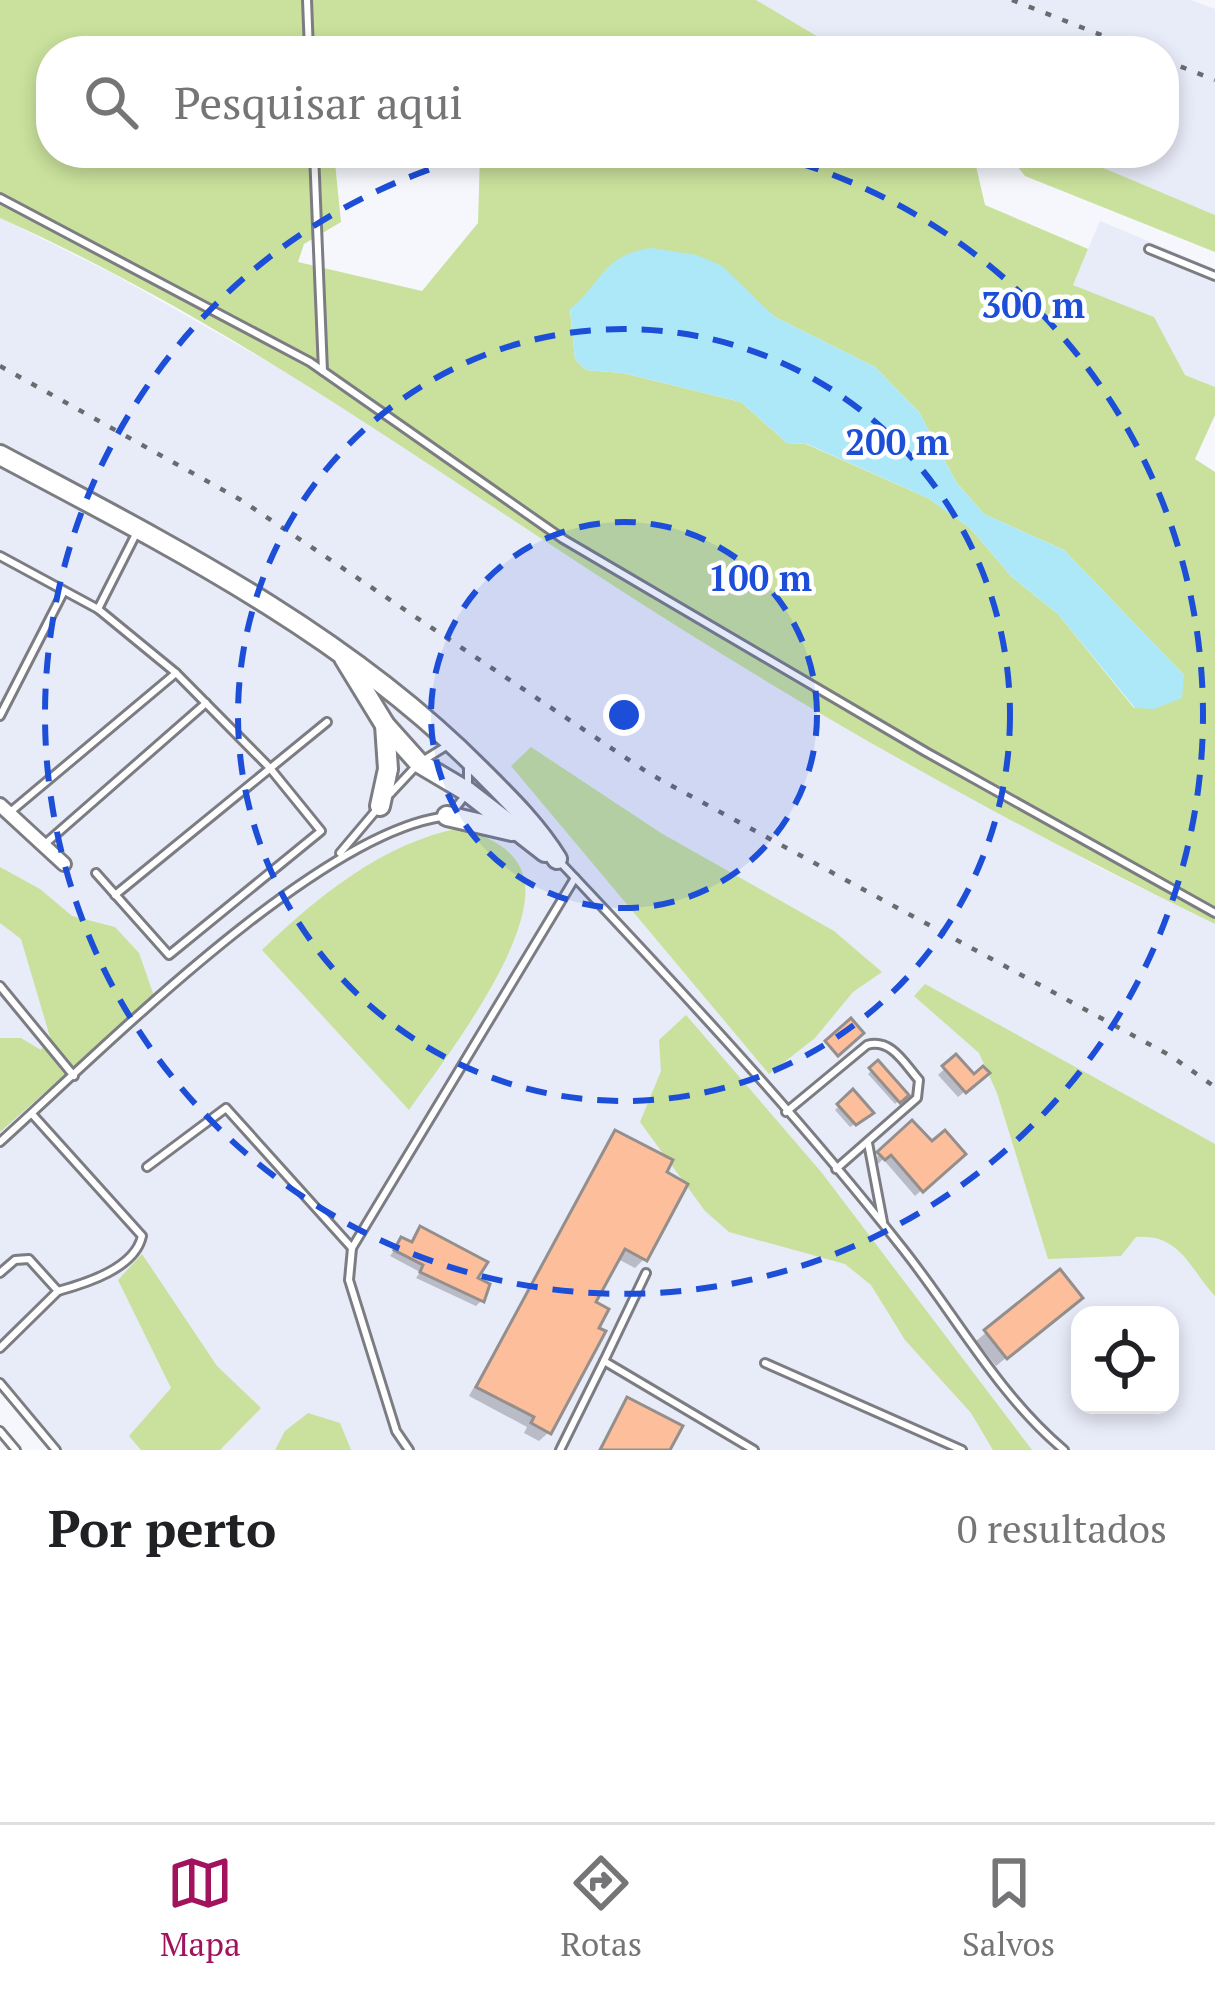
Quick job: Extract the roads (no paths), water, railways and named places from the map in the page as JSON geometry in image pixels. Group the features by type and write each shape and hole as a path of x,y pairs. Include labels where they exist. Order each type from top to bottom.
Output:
{"street":[{"path":"0,455 138,529 338,649 460,750 534,825 557,859"},
{"path":"338,649 385,725 419,763 468,792 557,859"},
{"path":"380,806 388,769 385,725"},
{"path":"5,809 64,864"},
{"path":"447,816 488,823 532,842"}],"lane":[{"path":"307,0 308,36"},
{"path":"315,168 323,370"},
{"path":"0,198 323,370 563,539 926,752 1215,913"},
{"path":"1149,249 1215,276"},
{"path":"98,609 138,529"},
{"path":"0,556 98,609 176,673 269,767 318,825 320,835 175,954 164,952 96,873"},
{"path":"0,716 64,591"},
{"path":"5,809 176,673"},
{"path":"44,845 206,703"},
{"path":"115,895 327,722"},
{"path":"0,1142 338,856 419,763 460,750 468,792 447,816 396,826 338,856"},
{"path":"557,859 836,1169 1012,1397 1064,1450"},
{"path":"410,1450 396,1431 349,1280 352,1248 575,878"},
{"path":"0,986 74,1076"},
{"path":"785,1112 867,1045 886,1044 922,1089 836,1169"},
{"path":"147,1168 226,1108 352,1248"},
{"path":"0,1348 58,1292 105,1275 140,1246 142,1236 32,1114"},
{"path":"868,1143 884,1226"},
{"path":"0,1273 15,1260 29,1259 58,1292"},
{"path":"560,1450 646,1274"},
{"path":"604,1361 754,1450"},
{"path":"765,1363 962,1450"},
{"path":"0,1384 56,1450"},
{"path":"0,1431 16,1450"}],"water":[{"path":"651,248 697,255 722,266 775,317 875,367 919,412 956,482 984,514 1064,550 1184,675 1182,698 1154,709 1135,708 1058,614 1012,577 970,528 928,498 807,444 787,443 741,402 623,373 586,370 575,359 570,309 613,263"}],"railway":[{"path":"1012,0 1104,36"},
{"path":"1179,66 1215,80"},
{"path":"0,366 241,500 650,774 1171,1056 1215,1087"}]}
